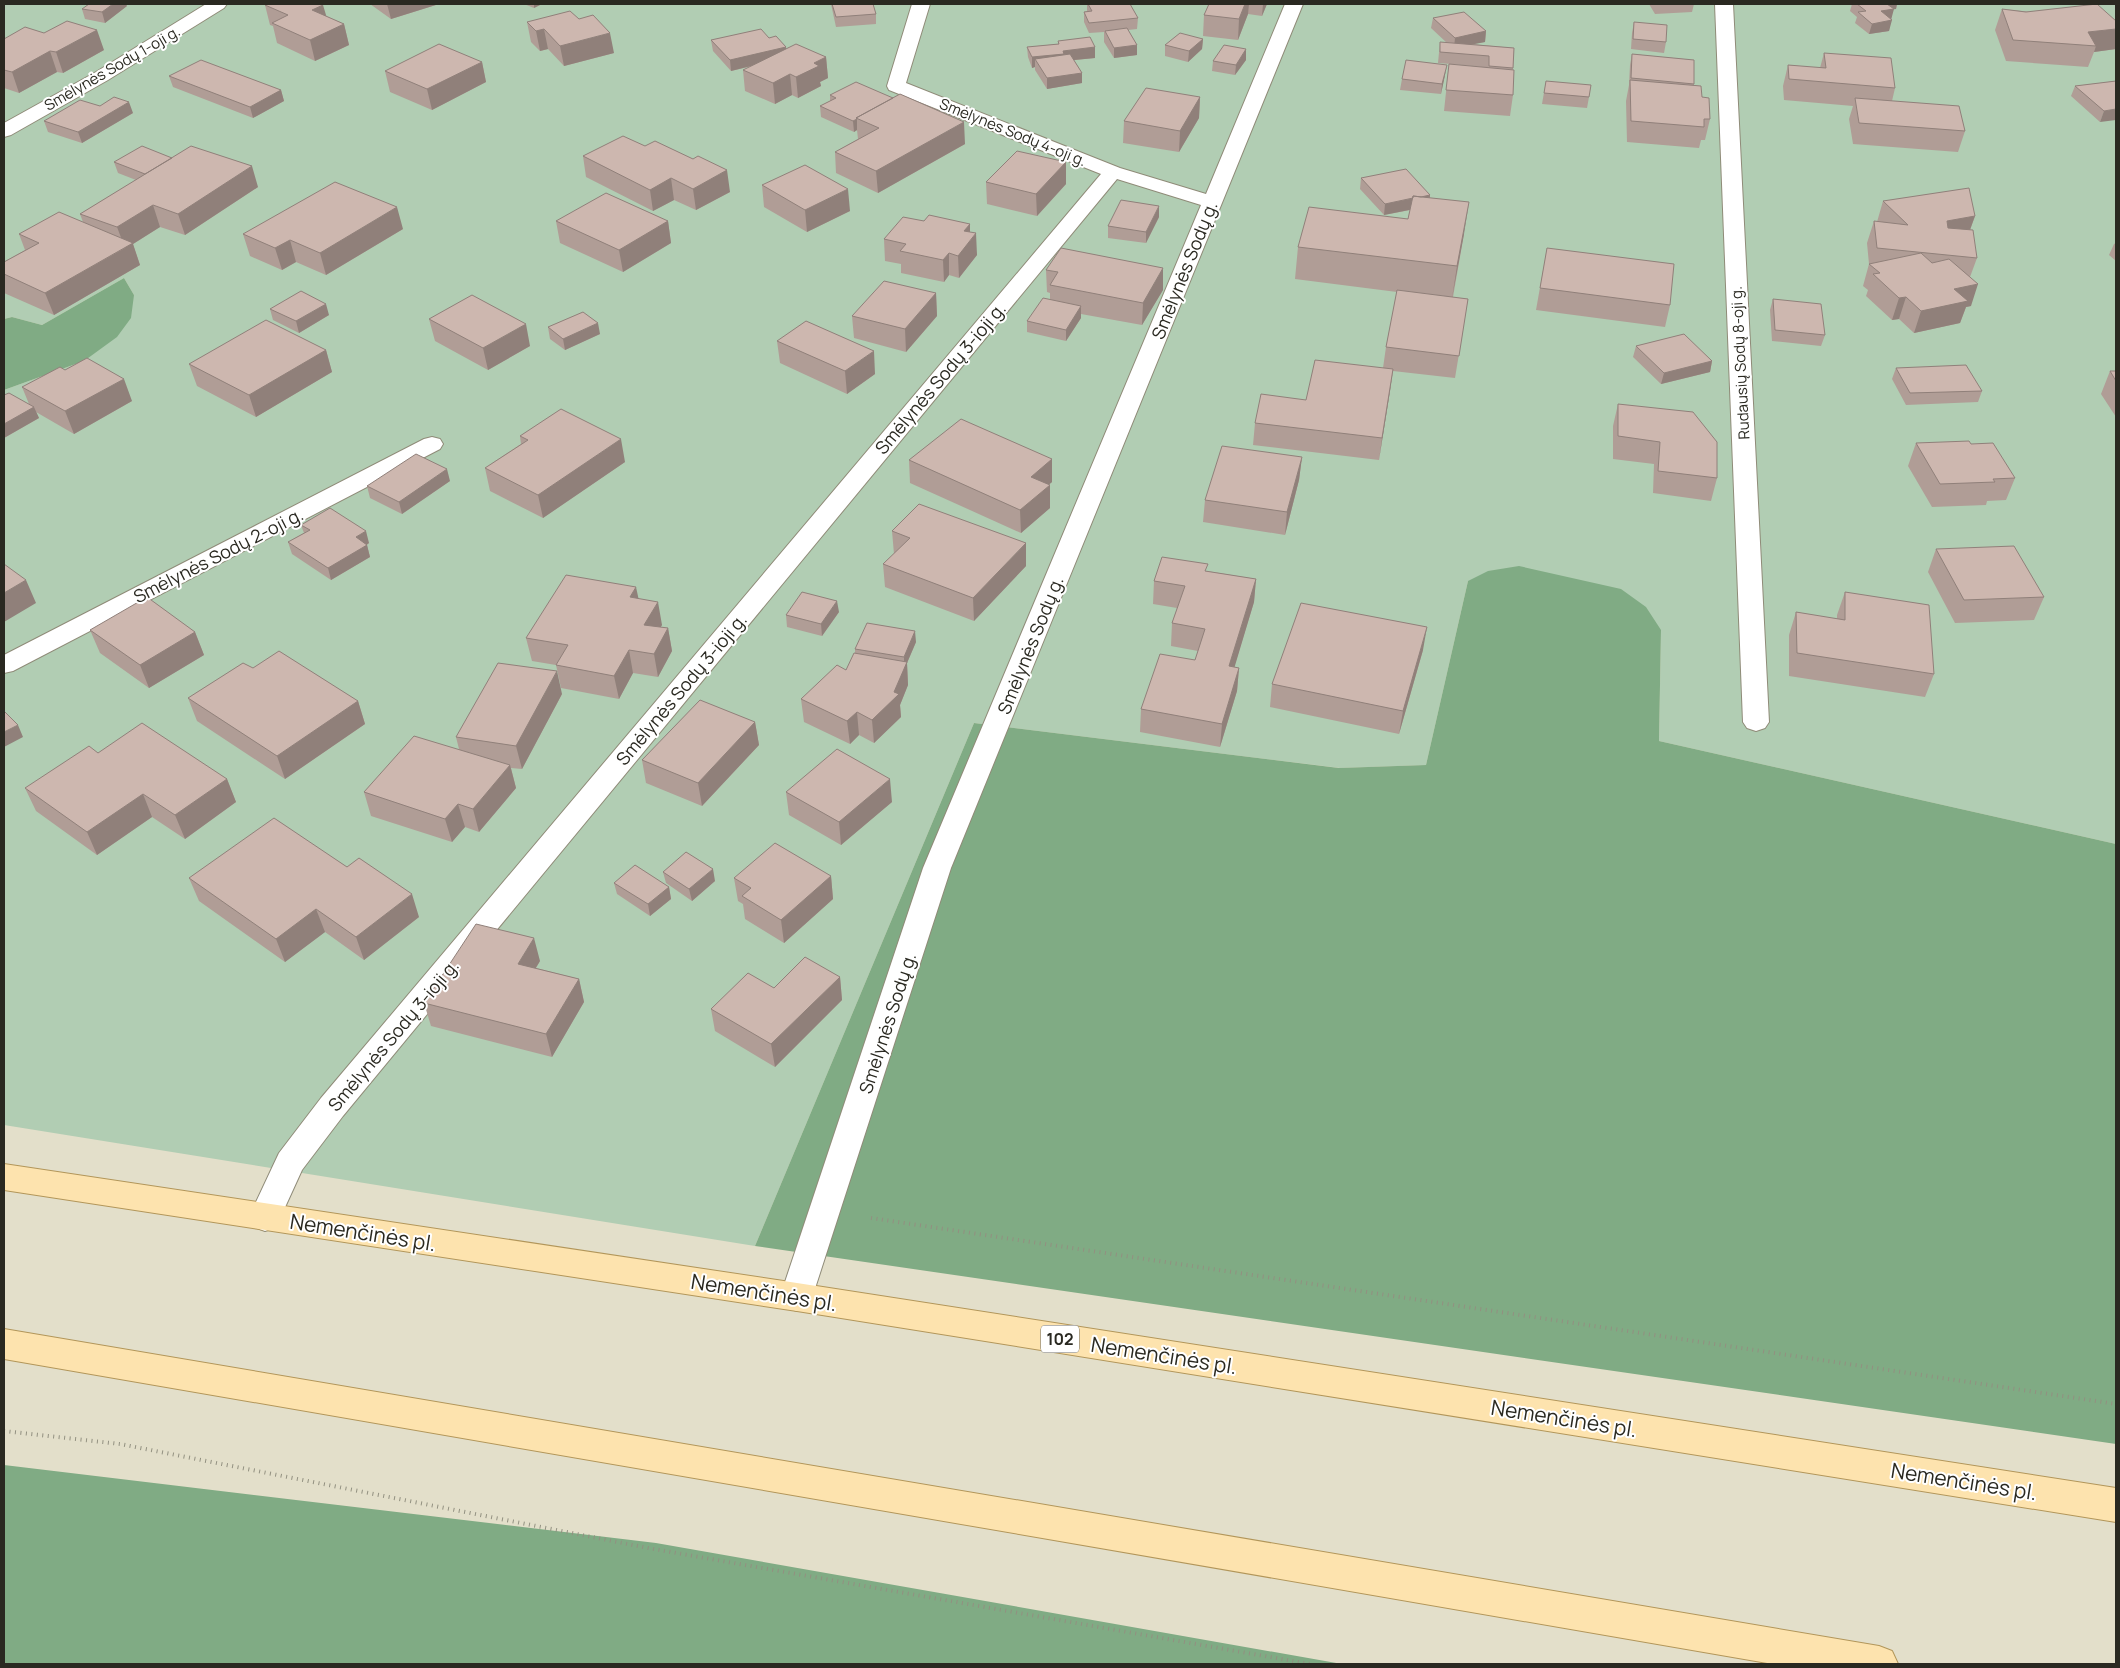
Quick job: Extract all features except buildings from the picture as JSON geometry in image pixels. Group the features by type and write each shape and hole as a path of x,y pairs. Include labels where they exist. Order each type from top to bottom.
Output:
{"main road":[{"name":"Nemenčinės pl.","path":"4,1177 797,1297 2116,1505"},
{"path":"4,1344 1879,1664"}],"street":[{"name":"Smėlynės Sodų 1-oji g.","path":"4,131 102,76 218,4"},
{"name":"Smėlynės Sodų 4-oji g.","path":"921,4 896,86 1113,172 1213,202"},
{"name":"Smėlynės Sodų g.","path":"797,1297 938,868 1294,4"},
{"name":"Rudausių Sodų 8-oji g.","path":"1724,4 1756,722"},
{"name":"Smėlynės Sodų 3-ioji g.","path":"265,1217 290,1162 332,1107 1113,172"},
{"name":"Smėlynės Sodų 2-oji g.","path":"4,665 432,444"}],"path":[{"path":"825,1211 2116,1404"},
{"path":"4,1431 120,1444 648,1548 1310,1664"}],"green space":[{"path":"4,4 2116,4 2116,844 1659,741 1661,630 1468,581 1426,765 1340,768 974,723 755,1246 4,1125 4,390 84,361 134,295 124,278 42,325 12,317 4,319"},
{"path":"124,278 134,295 131,318 117,337 84,361 4,390 4,319 12,317 42,325"},
{"path":"1519,566 1621,589 1646,607 1661,630 1659,741 2116,844 2116,1444 755,1246 974,723 1339,768 1426,765 1468,581 1488,571"},
{"path":"4,1465 656,1543 1342,1664 4,1664"}]}
